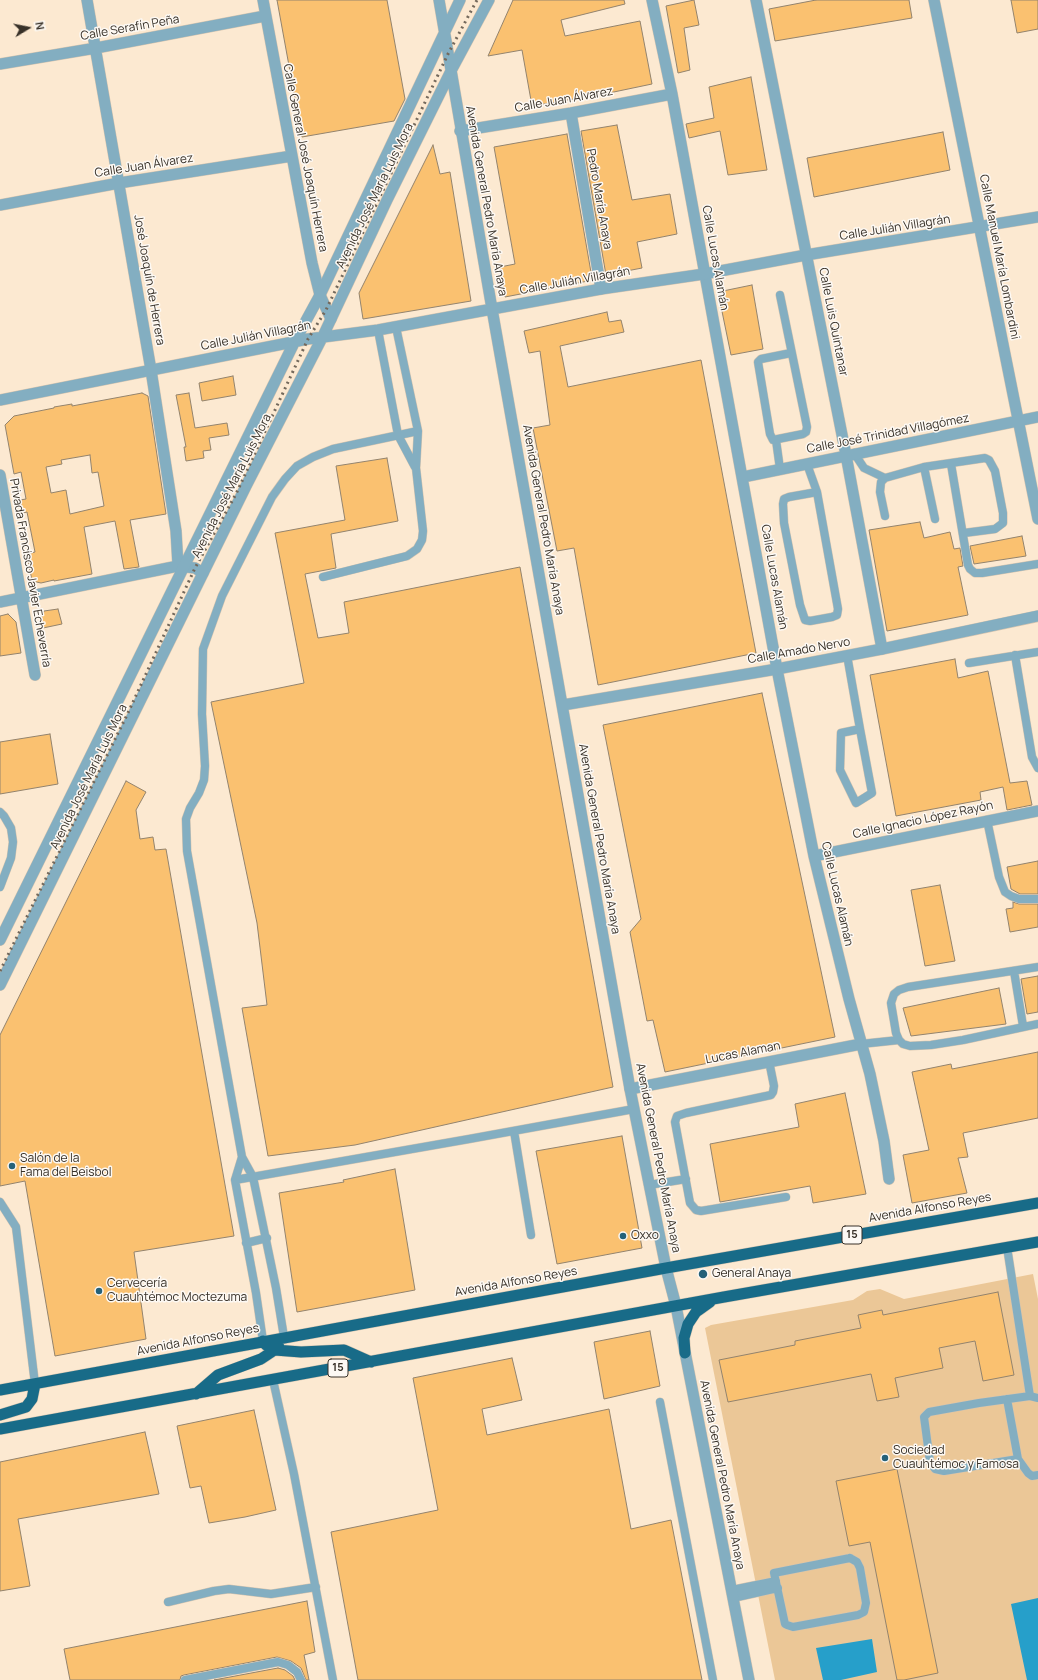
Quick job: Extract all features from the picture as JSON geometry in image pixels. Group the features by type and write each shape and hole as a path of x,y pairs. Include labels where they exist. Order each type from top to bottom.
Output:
{"highway":[{"name":"Avenida Alfonso Reyes","path":"0,1390 284,1337 1038,1202"},
{"name":"15","path":"0,1429 724,1297 1038,1242"},
{"path":"685,1353 684,1338 688,1324 696,1312 707,1303 724,1297"},
{"path":"196,1394 218,1374 261,1360 280,1345 284,1337"},
{"path":"262,1341 275,1350 302,1352 344,1350 371,1362"},
{"path":"0,1415 26,1407 32,1399 35,1384"}],"street":[{"name":"José Joaquín de Herrera","path":"87,0 151,370 182,566"},
{"name":"Calle General José Joaquín Herrera","path":"263,0 312,263 320,295 331,319"},
{"name":"Avenida General Pedro María Anaya","path":"439,0 452,69 460,131 630,1089 666,1268 676,1306 749,1680"},
{"name":"Avenida José María Luis Mora","path":"0,940 182,566 295,341 320,295 460,0"},
{"name":"Avenida José María Luis Mora","path":"0,985 323,336 452,69 489,0"},
{"name":"Calle Lucas Alamán","path":"652,0 672,94 777,669 814,856 861,1044 870,1074 889,1179"},
{"name":"Calle Luis Quintanar","path":"756,0 806,255 850,454 882,649"},
{"name":"Calle Manuel María Lombardini","path":"934,0 1038,518"},
{"name":"Calle Serafín Peña","path":"0,64 96,48 265,16"},
{"name":"Calle Juan Álvarez","path":"460,131 571,113 672,94"},
{"name":"Pedro María Anaya","path":"571,113 601,289"},
{"name":"Calle Juan Álvarez","path":"0,205 119,183 292,156"},
{"name":"Calle Julián Villagrán","path":"0,400 323,336 378,330 601,289 704,274 806,255 1038,217"},
{"name":"Calle José Trinidad Villagómez","path":"742,476 1038,417"},
{"name":"Privada Francisco Javier Echeverría","path":"0,475 35,675"},
{"path":"0,602 182,566 195,568 204,573"},
{"name":"Calle Amado Nervo","path":"562,705 777,669 882,649 1038,616"},
{"name":"Calle Ignacio López Rayón","path":"814,856 1038,811"},
{"name":"Lucas Alaman","path":"630,1089 861,1044"}],"lane":[{"path":"780,295 807,427 804,434 776,440 771,439 758,362 762,359 791,353"},
{"path":"323,577 407,556 417,549 422,540 423,530 416,468 418,431 396,327"},
{"path":"378,330 398,435 416,468"},
{"path":"284,1337 267,1238 253,1177 242,1157 187,851 186,818 190,808 200,793 206,766 202,714 203,649 222,596 272,497 285,479 298,466 312,457 333,449 418,431"},
{"path":"776,440 780,469"},
{"path":"850,454 864,468 885,478"},
{"path":"885,516 880,492 881,482 885,478 924,467 985,458 989,460 995,471 1003,513 1002,523 995,528 964,533"},
{"path":"807,464 817,492 838,609 837,615 810,621 805,620 800,605 784,523 783,504 784,500 789,497 817,492"},
{"path":"951,464 964,533 968,565 970,569 975,573 989,573 1038,564"},
{"path":"924,467 935,519"},
{"path":"969,663 1038,652"},
{"path":"848,655 872,793 856,802 840,770 841,733 860,729"},
{"path":"1015,655 1032,757 1038,768"},
{"path":"0,812 11,828 13,842 11,858 0,887"},
{"path":"988,820 999,877 1005,892 1019,899 1038,899"},
{"path":"1038,967 921,985 899,990 892,998 891,1004 896,1033 899,1040 903,1044 910,1046 931,1045 963,1040 1038,1024"},
{"path":"1014,971 1023,1026"},
{"path":"861,1044 899,1040"},
{"path":"770,1061 774,1086 774,1092 771,1095 677,1116 675,1119 676,1131 690,1203 698,1211 786,1197"},
{"path":"235,1180 634,1109"},
{"path":"514,1131 531,1235"},
{"path":"242,1157 235,1180 256,1293 262,1341"},
{"path":"649,1185 686,1179"},
{"path":"0,1202 16,1227 35,1384"},
{"path":"246,1243 267,1238"},
{"path":"1007,1247 1034,1397 1007,1399 951,1408 925,1414 924,1421 930,1462 935,1469 944,1471 1018,1458"},
{"path":"273,1380 289,1448 333,1680"},
{"path":"1007,1399 1018,1458 1028,1473 1032,1476 1038,1476"},
{"path":"660,1402 713,1680"},
{"path":"844,1559 854,1559 860,1568 866,1609 863,1613 858,1615 789,1627 785,1624 777,1585 774,1573 844,1559"},
{"path":"732,1594 777,1585"},
{"path":"168,1602 229,1589 271,1594 316,1587"},
{"path":"185,1680 278,1662 288,1665 297,1672 301,1680"}],"shaded area":[{"name":"Sociedad Cuauhtémoc y Famosa","path":"1033,1274 1038,1299 1038,1680 775,1680 705,1328 711,1325 853,1300 867,1291 880,1289 904,1299"}],"water":[{"path":"1038,1598 1038,1680 1027,1680 1011,1604"},
{"path":"872,1639 877,1672 841,1680 823,1680 816,1648"}],"building":[{"path":"277,0 387,0 405,99 394,121 302,137"},
{"path":"513,0 624,0 625,4 561,20 565,36 640,21 652,84 532,106 522,50 488,56"},
{"path":"694,0 699,25 684,28 690,70 678,73 666,6"},
{"path":"816,0 909,0 912,18 775,41 769,9"},
{"path":"1011,0 1038,0 1038,29 1017,33"},
{"path":"751,77 767,170 728,175 720,131 689,138 686,124 714,118 709,87"},
{"path":"617,125 632,200 670,194 677,234 637,242 642,268 606,275 581,131"},
{"path":"943,132 950,170 814,197 807,158"},
{"path":"567,134 592,278 587,279 588,281 505,297 500,267 515,264 494,147"},
{"path":"433,145 440,174 450,172 471,301 363,319 359,293"},
{"path":"752,285 763,349 731,355 718,292"},
{"path":"607,312 609,322 621,320 624,332 560,346 568,387 701,360 756,653 598,685 574,548 557,551 533,428 550,425 540,351 529,353 524,331"},
{"path":"233,376 236,395 202,401 199,383"},
{"path":"142,393 148,396 166,514 130,520 139,567 124,569 115,521 84,527 92,574 41,583 32,581 27,554 35,552 27,512 23,513 20,500 26,499 21,472 14,474 5,425 14,416 54,407 72,404 72,406","holes":["90,455 92,473 98,472 104,506 70,514 66,490 51,493 46,467 62,464 61,460"]},
{"path":"189,393 195,428 227,423 229,435 209,438 211,450 203,451 204,458 186,461 184,447 186,447 176,395"},
{"path":"387,458 398,521 331,534 336,568 305,574 318,638 349,633 344,602 520,567 613,1087 355,1145 268,1156 242,1008 267,1005 257,923 211,702 304,683 275,533 345,520 336,466"},
{"path":"920,522 924,538 950,532 954,549 960,548 963,566 958,567 968,615 887,631 869,530"},
{"path":"1022,536 1026,556 974,564 970,546"},
{"path":"58,609 62,624 43,628 41,619 44,611"},
{"path":"8,614 16,622 21,653 0,656 0,616"},
{"path":"955,659 958,678 988,671 1010,783 1027,781 1032,805 1007,810 1003,787 980,792 981,800 896,816 870,675"},
{"path":"762,693 835,1037 665,1072 653,1020 647,1021 630,932 641,919 603,725"},
{"path":"50,734 58,784 0,794 0,742"},
{"path":"126,781 146,792 136,810 140,839 153,837 155,850 166,849 234,1236 134,1252 146,1339 55,1356 25,1181 0,1186 0,1035"},
{"path":"1038,861 1038,894 1020,894 1011,889 1007,867"},
{"path":"940,885 955,961 925,966 911,890"},
{"path":"1013,902 1019,904 1038,904 1038,927 1010,932 1006,909 1013,908"},
{"path":"1038,976 1038,1012 1027,1014 1021,979"},
{"path":"999,988 1006,1024 911,1036 903,1008"},
{"path":"1038,1052 1038,1118 963,1133 968,1157 958,1158 967,1193 912,1203 903,1155 929,1150 912,1072 951,1064 952,1069"},
{"path":"845,1093 866,1194 813,1203 810,1186 720,1202 710,1144 799,1127 795,1104"},
{"path":"622,1136 642,1248 557,1264 536,1151"},
{"path":"395,1169 415,1290 297,1312 279,1193 344,1182 343,1180"},
{"path":"998,1292 1014,1375 983,1381 975,1341 939,1348 943,1368 895,1378 899,1397 877,1401 871,1374 728,1402 719,1360 795,1345 795,1341 861,1328 858,1315 882,1310 883,1315"},
{"path":"650,1331 660,1386 604,1399 594,1342"},
{"path":"512,1358 522,1400 482,1409 487,1435 609,1409 631,1529 671,1520 702,1680 358,1680 331,1532 438,1510 413,1378"},
{"path":"254,1410 276,1510 209,1523 201,1486 190,1488 177,1426"},
{"path":"145,1432 159,1494 18,1519 30,1586 0,1591 0,1462"},
{"path":"897,1469 938,1673 904,1680 897,1680 870,1542 849,1546 836,1481"},
{"path":"307,1601 315,1652 304,1655 309,1680 306,1680 301,1668 291,1661 277,1657 184,1675 181,1676 180,1680 70,1680 64,1649"},
{"path":"278,1668 285,1670 293,1676 295,1680 214,1680"}],"railway":[{"path":"0,971 127,715 195,568 236,494 308,339 326,310 448,54 477,0"}],"place":[{"name":"Salón de la Fama del Beisbol","path":"12,1166"},
{"name":"Oxxo","path":"623,1236"},
{"name":"General Anaya","path":"703,1274"},
{"name":"Cervecería Cuauhtémoc Moctezuma","path":"99,1291"},
{"name":"Sociedad Cuauhtémoc y Famosa","path":"885,1458"}]}
